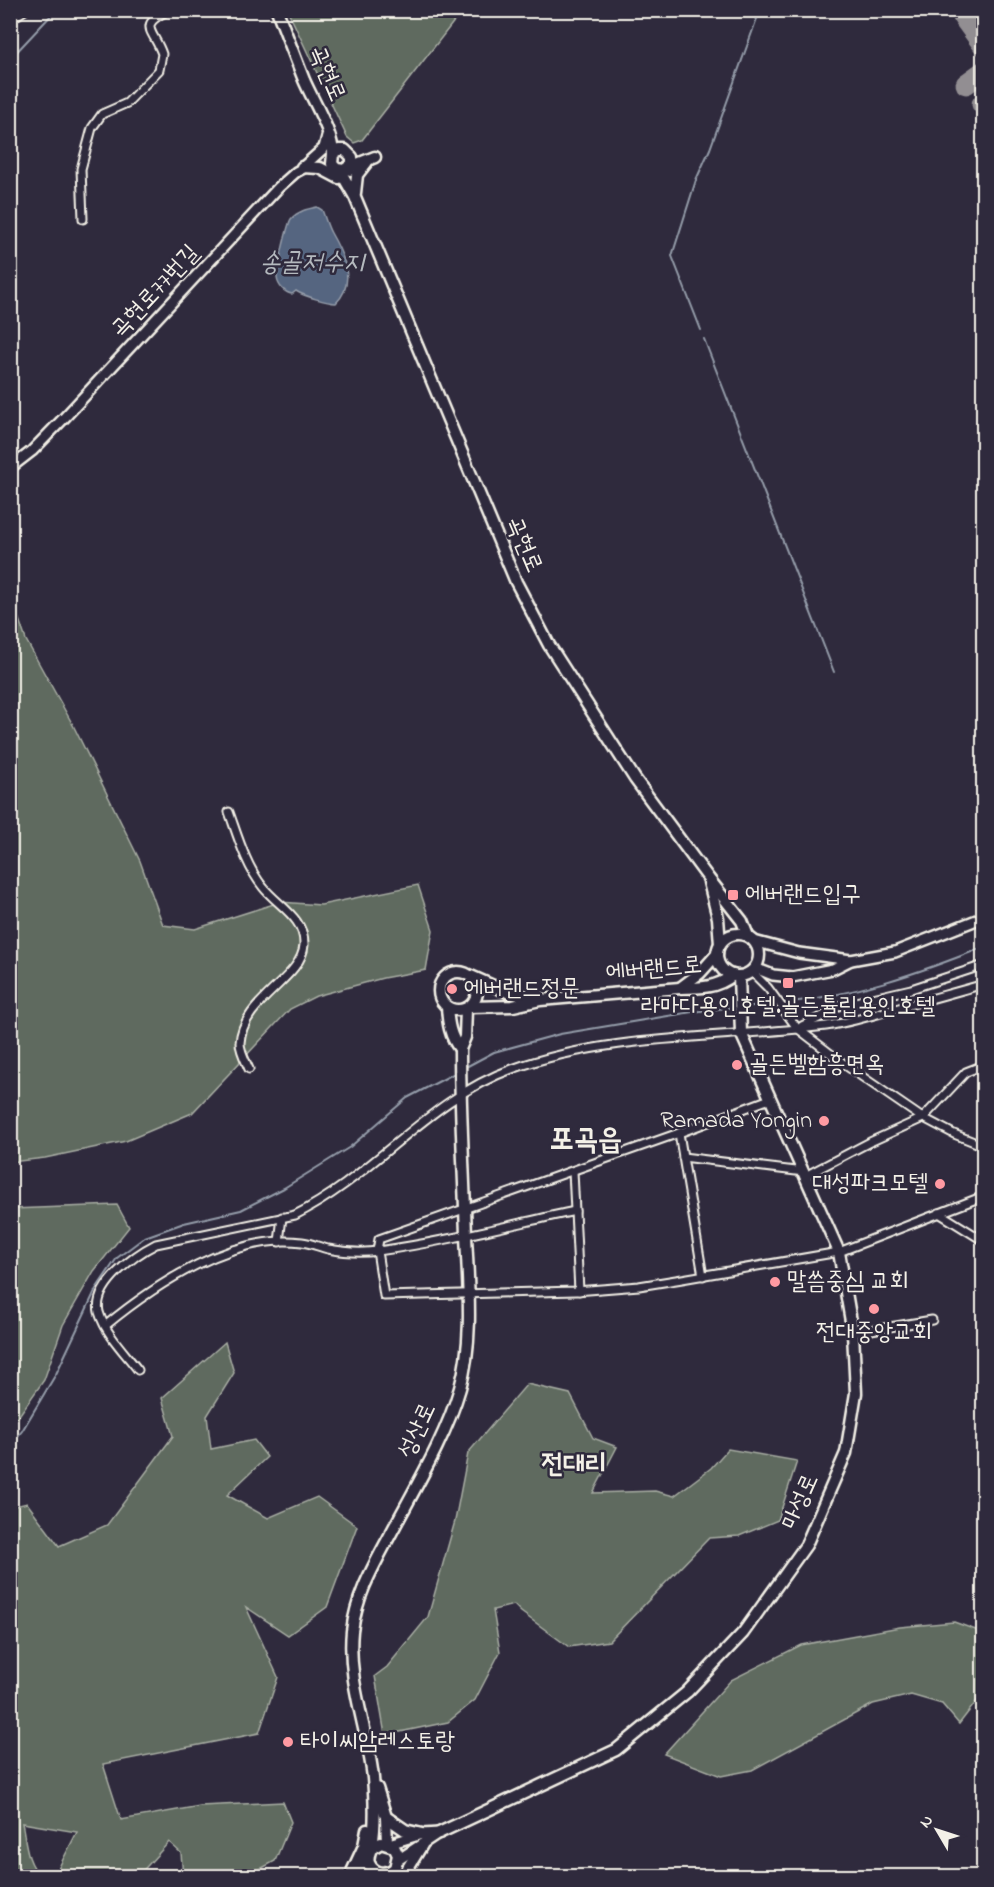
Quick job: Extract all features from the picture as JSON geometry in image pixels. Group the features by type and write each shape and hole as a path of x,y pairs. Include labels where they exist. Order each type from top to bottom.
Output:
{"main road":[{"name":"곡현로","path":"277,10 303,78 332,140 331,161 355,196 516,582 549,645 635,779 742,921 751,939"},
{"path":"328,130 352,157 350,167 355,196"},
{"path":"328,130 347,147 375,158"},
{"path":"333,154 339,150 375,158"},
{"path":"337,169 344,170 375,158"},
{"path":"355,196 357,175 363,166 375,158"},
{"path":"302,167 314,167 332,173 348,186 355,196"},
{"path":"680,988 700,973 718,949 718,918 709,879"},
{"name":"에버랜드로","path":"736,976 728,973 720,965 718,949 729,936 742,934 751,939"},
{"path":"751,939 759,954 753,969"},
{"name":"에버랜드로","path":"467,1008 513,1006 540,1000 699,988 716,985 753,969"},
{"path":"471,976 475,982 477,996 467,1008 456,1011 447,1007 438,996 440,982 446,975 459,971 471,976 507,992 540,1000"},
{"path":"736,976 741,1029"},
{"path":"447,1007 453,1040 460,1049"},
{"path":"460,1049 465,1036 467,1008"},
{"name":"마성로","path":"439,1833 616,1749 687,1692 743,1633 806,1545 846,1453 856,1393 854,1333 839,1252 770,1100 741,1029"},
{"name":"성산로","path":"373,1776 352,1673 352,1631 361,1590 438,1443 460,1388 467,1351 469,1294 460,1049"},
{"path":"373,1776 375,1824 370,1854 372,1868 378,1874 398,1870 422,1840 386,1816"},
{"path":"373,1776 386,1816 388,1844"},
{"path":"352,1876 364,1846 374,1798"},
{"path":"370,1854 376,1845 388,1844 397,1851 398,1870"}],"street":[{"path":"10,20 25,10"},
{"path":"83,219 81,169 92,128 102,114 127,103 159,70 162,54 149,32 149,26 151,20 168,10"},
{"name":"곡현로77번길","path":"11,468 65,417 279,187 324,148 328,130"},
{"path":"302,167 333,154"},
{"path":"302,167 314,163 337,169"},
{"path":"229,812 252,870 264,888 302,928 304,947 294,968 273,988 245,1021 240,1045 249,1070"},
{"path":"753,969 773,975 792,977 832,969 851,960 895,952 984,917"},
{"path":"751,939 799,953 851,960"},
{"path":"797,1028 838,1006 911,989 984,965"},
{"path":"753,969 797,1028 848,1067 923,1118 984,1146"},
{"path":"138,1370 105,1326 98,1304 110,1280 121,1268 140,1252 156,1244 295,1215 321,1201 460,1090 513,1068 609,1044 741,1029 841,1024 984,984"},
{"path":"683,1157 804,1174 923,1118 966,1072 984,1065"},
{"path":"770,1100 379,1239 377,1251 384,1296 579,1291 639,1286 703,1276 839,1252 984,1196"},
{"path":"679,1133 703,1276"},
{"path":"573,1171 579,1291"},
{"path":"105,1326 159,1286 199,1265 244,1246 301,1242 330,1249 377,1251 575,1211"},
{"path":"939,1213 984,1241"},
{"path":"279,1242 282,1217"},
{"path":"854,1333 932,1320"},
{"path":"388,1844 422,1840 439,1833"},
{"path":"398,1870 422,1840"},
{"path":"352,1876 370,1854"}],"green space":[{"path":"288,11 462,11 362,140 354,143 347,137"},
{"path":"10,593 26,640 73,725 140,861 163,925 195,929 280,902 321,905 418,885 433,930 426,970 383,978 316,996 290,1009 192,1113 126,1141 45,1158 11,1162"},
{"path":"117,1205 129,1227 94,1271 63,1325 44,1380 11,1427 11,1209"},
{"path":"225,1342 234,1373 207,1416 211,1449 254,1440 267,1457 227,1495 268,1518 317,1497 357,1526 327,1607 288,1635 246,1607 278,1677 259,1733 103,1764 121,1820 200,1806 283,1802 291,1822 275,1861 251,1876 183,1876 181,1853 169,1842 138,1876 46,1876 39,1870 57,1871 77,1832 22,1823 29,1858 41,1876 11,1876 11,1507 27,1503 59,1546 107,1525 173,1436 162,1398"},
{"path":"527,1384 570,1394 593,1438 617,1447 593,1493 655,1491 674,1496 711,1468 728,1449 797,1461 778,1520 739,1536 709,1538 609,1641 569,1647 514,1605 493,1610 500,1652 475,1700 448,1722 385,1735 375,1676 387,1667 428,1617 455,1521 468,1453"},
{"path":"954,1622 984,1633 983,1693 959,1724 942,1704 911,1695 873,1704 752,1770 721,1776 664,1754 731,1680 801,1645 900,1627"}],"water":[{"name":"송골저수지","path":"317,207 322,210 346,268 346,286 336,303 316,299 296,291 292,294 284,291 277,278 282,248 291,219 300,212"}],"waterway":[{"path":"10,59 56,10"},
{"path":"701,330 672,256 696,180 710,149 760,10"},
{"path":"704,339 834,672"},
{"path":"783,1003 860,989 935,966 984,947"},
{"path":"744,1007 777,1003"},
{"path":"464,1068 494,1052 560,1034 735,1007"},
{"path":"10,1446 22,1431 56,1374 96,1289 117,1258 145,1237 184,1223 241,1210 284,1188 350,1147 407,1098 457,1072"}],"taxiway":[{"path":"963,17 984,46"},
{"path":"966,84 984,71"}],"place":[{"name":"에버랜드입구","path":"733,895"},
{"name":"라마다용인호텔.골든튤립용인호텔","path":"788,983"},
{"name":"에버랜드정문","path":"452,989"},
{"name":"골든벨함흥면옥","path":"737,1065"},
{"name":"Ramada Yongin","path":"824,1121"},
{"name":"대성파크모텔","path":"940,1184"},
{"name":"말씀중심 교회","path":"775,1282"},
{"name":"전대중앙교회","path":"874,1309"},
{"name":"타이씨암레스토랑","path":"288,1742"}],"district":[{"name":"포곡읍","path":"586,1141"},
{"name":"전대리","path":"574,1465"}]}
